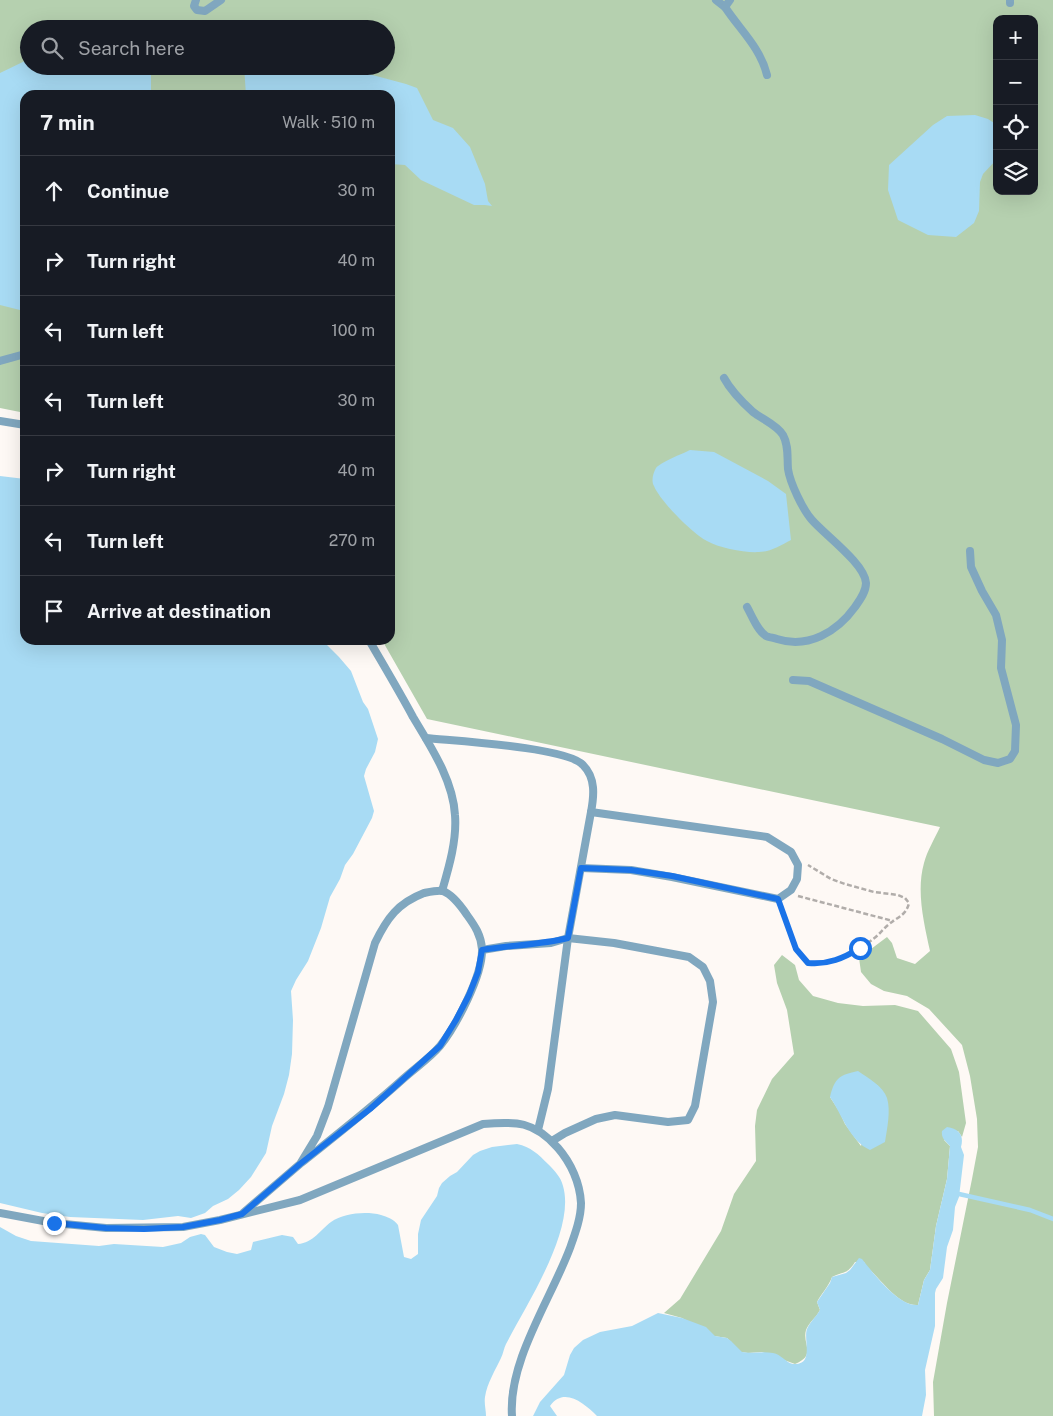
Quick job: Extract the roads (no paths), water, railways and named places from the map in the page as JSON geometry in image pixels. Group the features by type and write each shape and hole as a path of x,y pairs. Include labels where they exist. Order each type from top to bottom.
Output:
{"lane":[{"path":"196,0 194,6 197,10 205,11 220,0"},
{"path":"716,0 727,3 755,45 767,75"},
{"path":"0,361 20,355"},
{"path":"724,378 730,390 752,411 782,433 786,443 788,470 793,485 811,519 854,560 866,583 862,596 848,616 828,634 804,642 786,642 766,636 756,624 747,607"},
{"path":"0,421 20,425"},
{"path":"793,680 809,681 942,738 984,760 998,763 1010,759 1015,751 1016,725 1001,668 1002,640 996,615 970,567 970,552"},
{"path":"372,645 426,738 452,794 456,816 449,866 442,891"},
{"path":"426,738 509,746 573,758 583,764 590,775 594,791 592,812 568,938 548,1089 538,1130"},
{"path":"581,868 631,870 672,876 778,899 791,890 797,878 798,865 791,852 766,837 592,812"},
{"path":"242,1214 300,1164 370,1109 440,1046 469,995 478,972 482,950 479,931 454,899 442,891 428,892 413,898 399,907 384,923 375,943 328,1107 317,1136 300,1164"},
{"path":"482,950 551,942 568,938 614,942 689,957 703,967 710,981 713,1002 696,1106 688,1120 668,1122 615,1115 596,1119 552,1141"},
{"path":"0,1213 62,1224 106,1228 183,1227 300,1200 482,1124 522,1123 538,1130 552,1141 564,1155 576,1178 581,1204 576,1230 565,1262 527,1344 515,1380 512,1416"}],"water":[{"path":"20,63 20,75 151,75 151,90 20,90 20,310 0,305 0,73"},
{"path":"245,75 372,75 417,88 433,120 453,128 470,147 485,184 488,201 492,206 474,205 421,180 405,165 395,164 395,90 246,90"},
{"path":"975,115 993,122 993,163 983,174 980,182 979,211 974,223 956,237 928,235 898,220 888,190 889,165 933,125 947,116"},
{"path":"690,450 714,452 768,481 786,494 791,540 768,551 740,551 712,544 686,524 657,492 653,484 653,475 656,468"},
{"path":"0,476 20,478 20,645 327,645 351,671 363,702 368,709 378,739 375,752 364,776 374,811 372,818 345,865 330,897 321,928 308,961 291,991 293,1020 289,1075 272,1126 266,1153 251,1177 228,1199 213,1206 205,1213 191,1218 178,1216 143,1220 70,1217 42,1213 0,1203"},
{"path":"858,1071 882,1090 887,1098 889,1109 885,1142 870,1150 863,1146 852,1134 830,1097 834,1085 839,1078"},
{"path":"947,1127 955,1129 960,1134 964,1155 959,1197 955,1207 953,1230 947,1247 943,1278 935,1293 935,1326 925,1370 926,1395 922,1416 597,1416 581,1402 568,1397 562,1397 550,1406 557,1416 533,1416 540,1402 564,1375 570,1355 574,1348 583,1340 600,1332 632,1326 658,1313 682,1318 706,1327 715,1336 727,1338 742,1352 773,1353 793,1364 804,1361 807,1351 807,1329 820,1310 817,1302 832,1277 846,1273 859,1258 895,1295 903,1301 918,1305 924,1280 930,1270 936,1226 947,1179 950,1146 944,1140 942,1131"},
{"path":"517,1144 534,1151 557,1174 563,1186 565,1204 556,1245 547,1267 506,1344 488,1387 485,1399 486,1416 0,1416 0,1227 16,1236 31,1241 99,1246 114,1244 163,1247 181,1243 190,1237 201,1234 205,1235 214,1247 237,1254 251,1250 253,1242 282,1235 293,1237 298,1244 303,1243 312,1239 336,1219 349,1215 369,1213 386,1217 398,1225 404,1257 411,1259 418,1254 418,1234 421,1220 437,1196 442,1183 480,1151 492,1147"}],"waterway":[{"path":"959,1194 1030,1210 1053,1219"}]}
